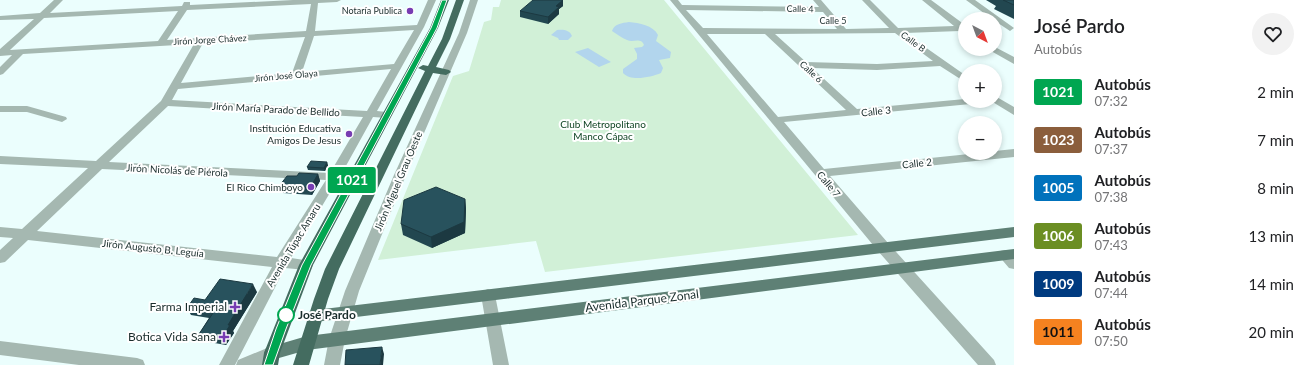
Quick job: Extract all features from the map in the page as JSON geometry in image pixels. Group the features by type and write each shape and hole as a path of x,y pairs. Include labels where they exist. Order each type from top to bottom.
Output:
{"highway":[{"name":"Avenida Túpac Amaru","path":"271,359 306,265 434,28 445,0"},
{"path":"301,365 306,343 332,269 446,39 460,0"},
{"path":"413,67 431,68 446,72"}],"main road":[{"path":"315,316 1014,232"},
{"name":"Avenida Parque Zonal","path":"271,359 306,343 901,268 1011,257"}],"street":[{"path":"0,53 59,0"},
{"path":"161,43 190,0"},
{"path":"0,18 337,0"},
{"name":"Avenida Túpac Amaru","path":"227,365 282,262 334,177 420,27 432,0"},
{"name":"Jirón Miguel Grau Oeste","path":"332,365 337,339 352,291 463,33 474,0"},
{"path":"817,0 844,32"},
{"name":"Calle B","path":"866,0 896,30 958,74"},
{"path":"926,0 958,24"},
{"path":"970,0 987,12"},
{"path":"296,75 310,34 315,1"},
{"name":"Calle 4","path":"676,3 825,10"},
{"name":"Calle 7","path":"676,3 883,248 988,365"},
{"path":"1002,22 1010,28 1002,28"},
{"name":"Jirón Jorge Chávez","path":"0,53 420,27"},
{"name":"Calle 5","path":"700,32 844,32 958,29"},
{"name":"Calle 6","path":"767,31 855,113"},
{"path":"0,258 100,166 165,103 200,40"},
{"path":"0,72 20,52"},
{"path":"1002,54 1014,62"},
{"path":"804,65 877,67 941,62"},
{"name":"Jirón José Olaya","path":"175,86 398,66"},
{"name":"Jirón María Parado de Bellido","path":"165,103 387,115"},
{"name":"Calle 3","path":"775,120 958,103"},
{"path":"1002,104 1014,112"},
{"path":"0,109 27,109 62,119"},
{"name":"Calle 2","path":"820,173 1014,153"},
{"name":"Jirón Nicolás de Piérola","path":"0,160 354,178"},
{"name":"Jirón Augusto B. Leguía","path":"0,232 306,265"},
{"path":"488,295 501,365"},
{"path":"0,348 137,365"},
{"path":"244,365 271,359"}],"green space":[{"name":"Club Metropolitano Manco Cápac","path":"501,0 664,0 858,235 545,272 536,241 378,260 453,76 469,71 484,22 491,20 493,7 499,7"}],"water":[{"path":"629,22 641,24 653,29 658,35 656,41 671,52 670,58 659,60 663,68 661,73 636,78 627,76 623,73 623,69 637,59 637,54 634,48 642,47 644,45 641,41 629,41 612,31 616,25"},
{"path":"557,30 566,30 570,32 572,36 568,40 559,40 551,35"},
{"path":"588,48 611,62 599,67 575,52"}],"building":[{"path":"533,0 563,0 556,6 559,7 548,17 520,11"},
{"path":"1003,0 1014,0 1014,5"},
{"path":"311,161 327,162 324,168 307,167"},
{"path":"299,173 318,174 310,188 280,185 287,176 297,176"},
{"path":"436,187 465,199 464,222 431,237 401,224 404,200"},
{"path":"220,279 253,284 228,325 230,325 222,338 199,334 213,313 187,308 194,298 205,300"},
{"path":"382,347 380,365 345,365 346,350"}],"bus line":[{"name":"1021","path":"270,365 272,354 290,304 306,265 434,28 445,0"}],"place":[{"name":"Notaría Publica","path":"410,11"},
{"name":"Institución Educativa Amigos De Jesus","path":"349,134"},
{"name":"El Rico Chimboyo","path":"311,187"},
{"name":"Farma Imperial","path":"235,307"},
{"name":"José Pardo","path":"286,315"},
{"name":"Botica Vida Sana","path":"224,337"}]}
